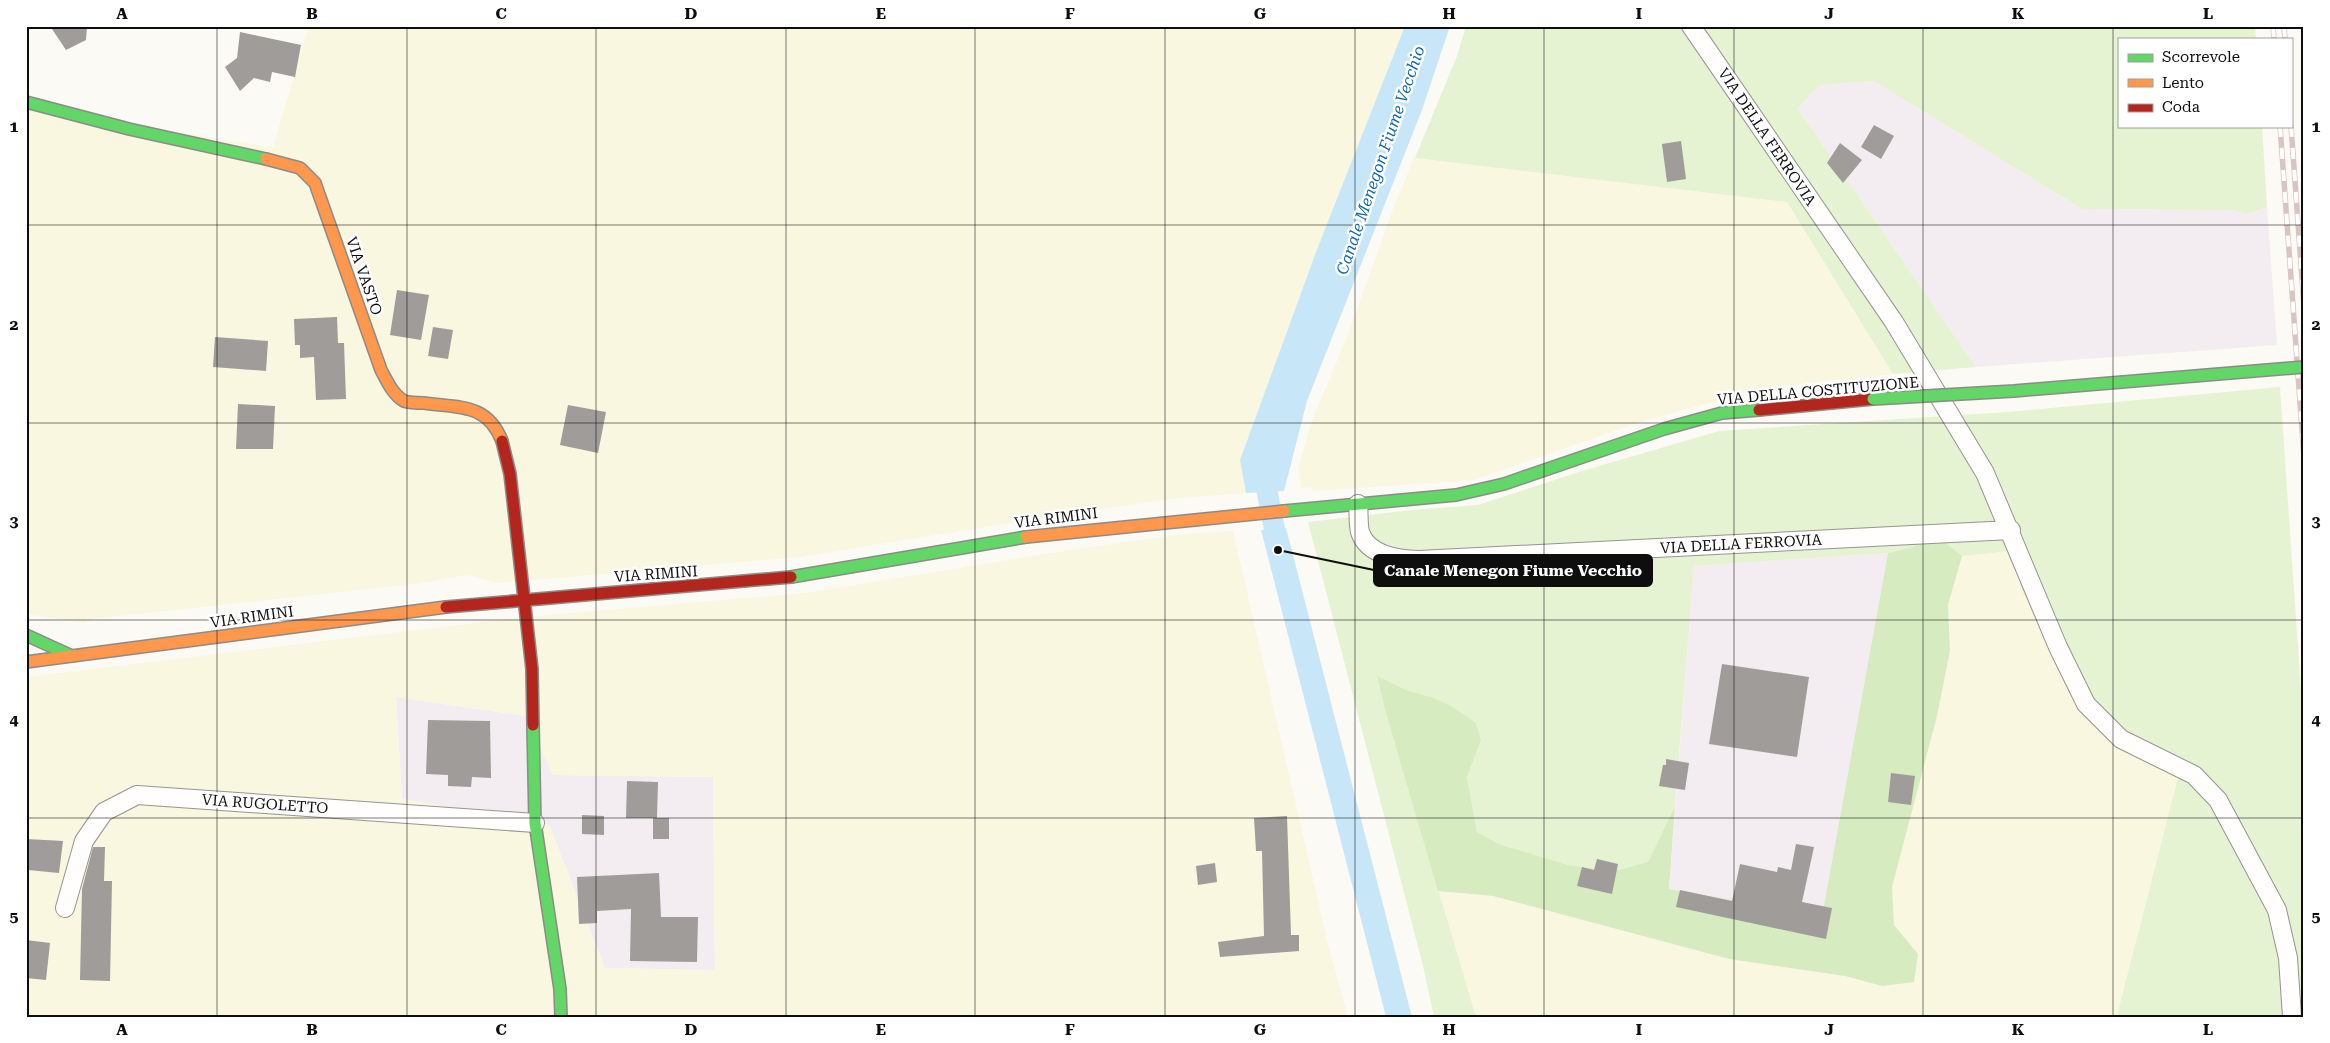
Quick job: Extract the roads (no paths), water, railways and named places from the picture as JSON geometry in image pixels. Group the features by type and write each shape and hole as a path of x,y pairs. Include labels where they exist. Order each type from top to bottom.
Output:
{"main road":[{"name":"VIA VASTO","path":"26,102 129,129 263,158 300,168 316,183 382,370 392,390 405,401 468,409 484,415 496,426 510,474 524,599"},
{"name":"VIA DELLA COSTITUZIONE","path":"1287,511 1456,495 1504,484 1664,429 1722,413 1873,399 2304,367"},
{"name":"VIA RIMINI","path":"26,662 430,609 524,599 778,579 1035,534 1287,511"},
{"path":"524,599 532,669 535,823 560,989 561,1017"},
{"path":"26,635 72,656"}],"street":[{"name":"VIA DELLA FERROVIA","path":"1691,26 1894,322 1985,473 2011,530 2058,647 2086,704 2121,739 2194,776 2218,800 2277,910 2288,958 2292,1017"},
{"name":"VIA DELLA FERROVIA","path":"1358,504 1360,533 1380,554 1397,559 1419,560 2011,530"},
{"name":"VIA RUGOLETTO","path":"65,908 84,841 104,812 137,795 535,823"}],"water":[{"path":"1405,26 1450,26 1422,110 1307,401 1284,491 1246,493 1240,460 1316,252"},
{"path":"1286,528 1412,1017 1386,1017 1261,530"}],"waterway":[{"name":"Canale Menegon Fiume Vecchio","path":"1273,465 1266,486 1280,557"}],"railway":[{"path":"2273,26 2274,38"},
{"path":"2284,26 2285,38"},
{"path":"2280,128 2304,457"},
{"path":"2291,128 2304,306"}],"place":[{"name":"Canale Menegon Fiume Vecchio","path":"1278,550"}]}
